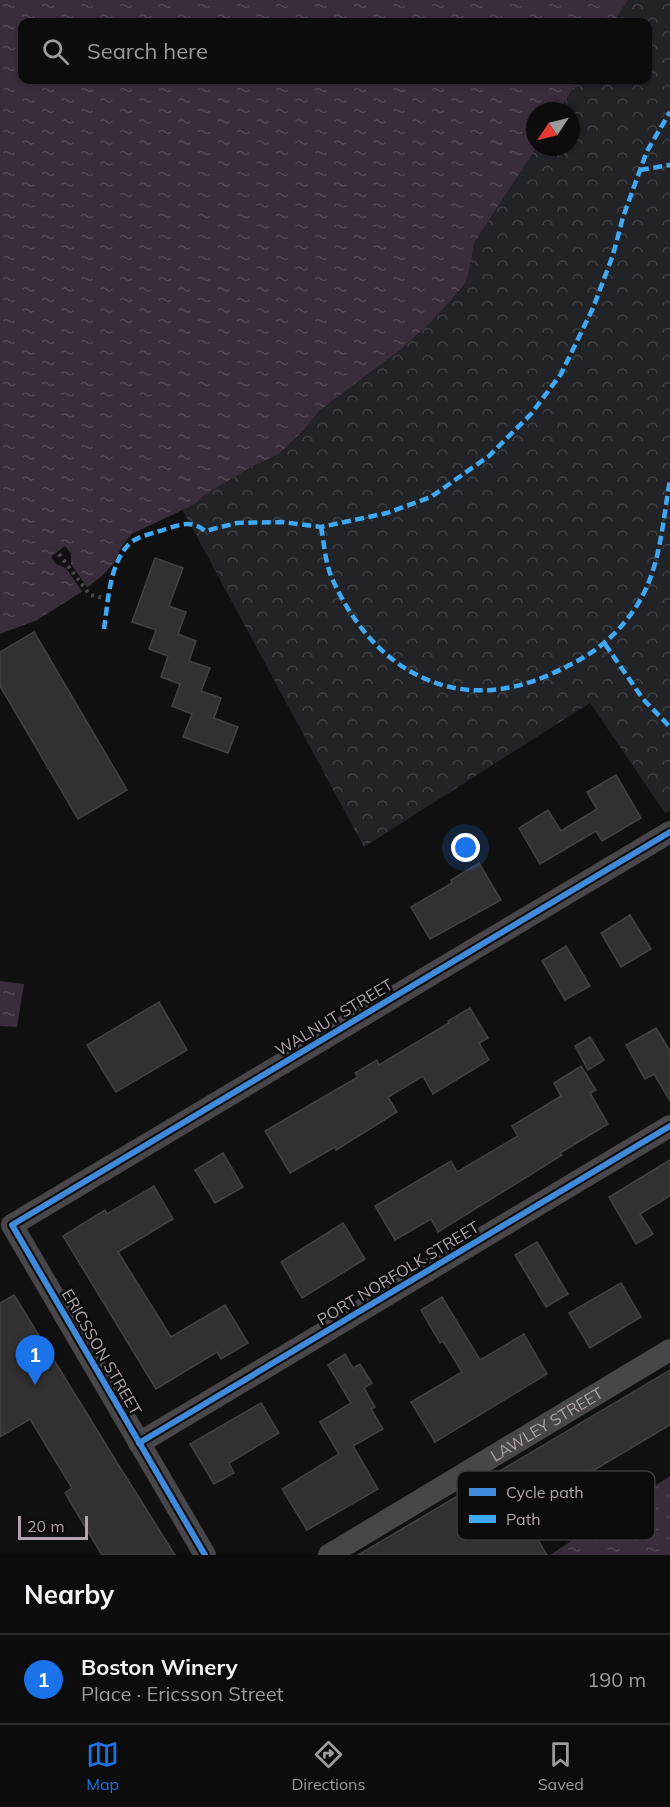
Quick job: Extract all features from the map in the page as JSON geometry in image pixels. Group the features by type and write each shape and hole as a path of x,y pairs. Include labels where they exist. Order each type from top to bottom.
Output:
{"street":[{"name":"WALNUT STREET","path":"12,1225 670,832"},
{"name":"PORT NORFOLK STREET","path":"140,1443 670,1126"},
{"name":"ERICSSON STREET","path":"12,1225 205,1555"},
{"name":"LAWLEY STREET","path":"469,1471 670,1350"},
{"name":"LAWLEY STREET","path":"329,1555 457,1478"}],"path":[{"path":"59,554 90,595 108,599"}],"green space":[{"path":"628,0 670,0 670,810 665,813 590,703 364,847 182,509 195,504 202,497 249,468 279,454 304,430 320,410 404,347 435,318 465,284 474,243 531,156 580,156 580,102 565,102 576,84 652,84 652,18 617,18"}],"water":[{"path":"0,0 628,0 617,18 18,18 18,84 576,84 565,102 526,102 526,156 531,156 474,243 465,284 435,318 404,347 320,410 304,430 279,454 249,468 202,497 195,504 132,534 122,546 114,563 102,576 37,620 0,634"},
{"path":"0,981 24,984 17,1027 0,1026"},
{"path":"670,1476 670,1555 550,1555 573,1540 655,1540 655,1486"}],"pier":[{"path":"65,546 71,554 71,564 89,590 84,594 66,568 56,564 51,557"}],"building":[{"path":"155,558 183,568 169,606 186,612 178,634 196,641 189,661 210,668 201,691 221,698 214,718 238,727 228,753 183,737 192,714 172,706 180,684 161,677 168,656 149,649 156,630 132,622"},
{"path":"34,632 127,790 78,819 0,686 0,652"},
{"path":"616,775 641,818 602,841 596,831 540,864 519,828 548,810 561,831 597,809 587,792"},
{"path":"479,863 501,900 430,939 411,907 452,883 451,880"},
{"path":"630,915 651,949 621,967 601,933"},
{"path":"566,946 590,986 565,1000 542,961"},
{"path":"159,1002 187,1050 116,1092 87,1045"},
{"path":"470,1008 488,1038 479,1043 489,1060 433,1094 423,1076 388,1097 397,1112 336,1150 335,1147 290,1173 265,1131 358,1077 355,1073 377,1060 379,1065"},
{"path":"656,1028 670,1051 670,1101 654,1074 645,1079 626,1045"},
{"path":"590,1037 604,1060 588,1070 575,1046"},
{"path":"581,1066 596,1090 590,1093 608,1124 438,1232 431,1219 395,1240 375,1206 451,1161 457,1172 518,1136 512,1126 561,1096 554,1083"},
{"path":"223,1153 243,1187 215,1203 195,1170"},
{"path":"670,1160 670,1196 640,1214 653,1234 636,1244 609,1197"},
{"path":"154,1186 173,1219 118,1252 171,1337 225,1305 248,1343 221,1359 217,1352 156,1389 63,1236 105,1210 107,1214"},
{"path":"343,1223 365,1259 302,1298 281,1262"},
{"path":"537,1242 568,1294 546,1307 515,1255"},
{"path":"621,1283 641,1317 590,1348 569,1313"},
{"path":"14,1295 175,1555 102,1555 65,1493 72,1488 30,1419 0,1437 0,1303"},
{"path":"442,1297 480,1360 524,1334 547,1374 435,1442 411,1402 462,1372 443,1341 440,1343 421,1310"},
{"path":"345,1354 353,1368 360,1364 372,1383 364,1388 375,1407 371,1409 383,1429 353,1446 378,1489 307,1530 282,1489 339,1454 320,1422 351,1403 328,1365"},
{"path":"670,1370 670,1425 593,1471 500,1471"},
{"path":"261,1403 279,1433 229,1463 234,1473 214,1484 190,1444"},
{"path":"457,1496 457,1540 538,1540 547,1555 358,1555"}],"marked path":[{"path":"104,629 110,585 117,563 128,545 141,537 187,524 196,525 205,531 237,523 282,522 321,527 387,513 431,497 489,456 531,414 561,374 593,308 647,151 670,112"},
{"path":"640,170 670,165"},
{"path":"321,527 329,570 348,609 369,637 393,659 420,676 449,687 481,690 515,686 551,674 589,654 609,639 627,619 644,592 656,561 670,480"},
{"path":"605,644 643,699 670,727"}],"cycle path":[{"path":"205,1555 12,1225 670,832"},
{"path":"139,1443 670,1126"}],"place":[{"name":"Boston Winery","path":"35,1385"}]}
